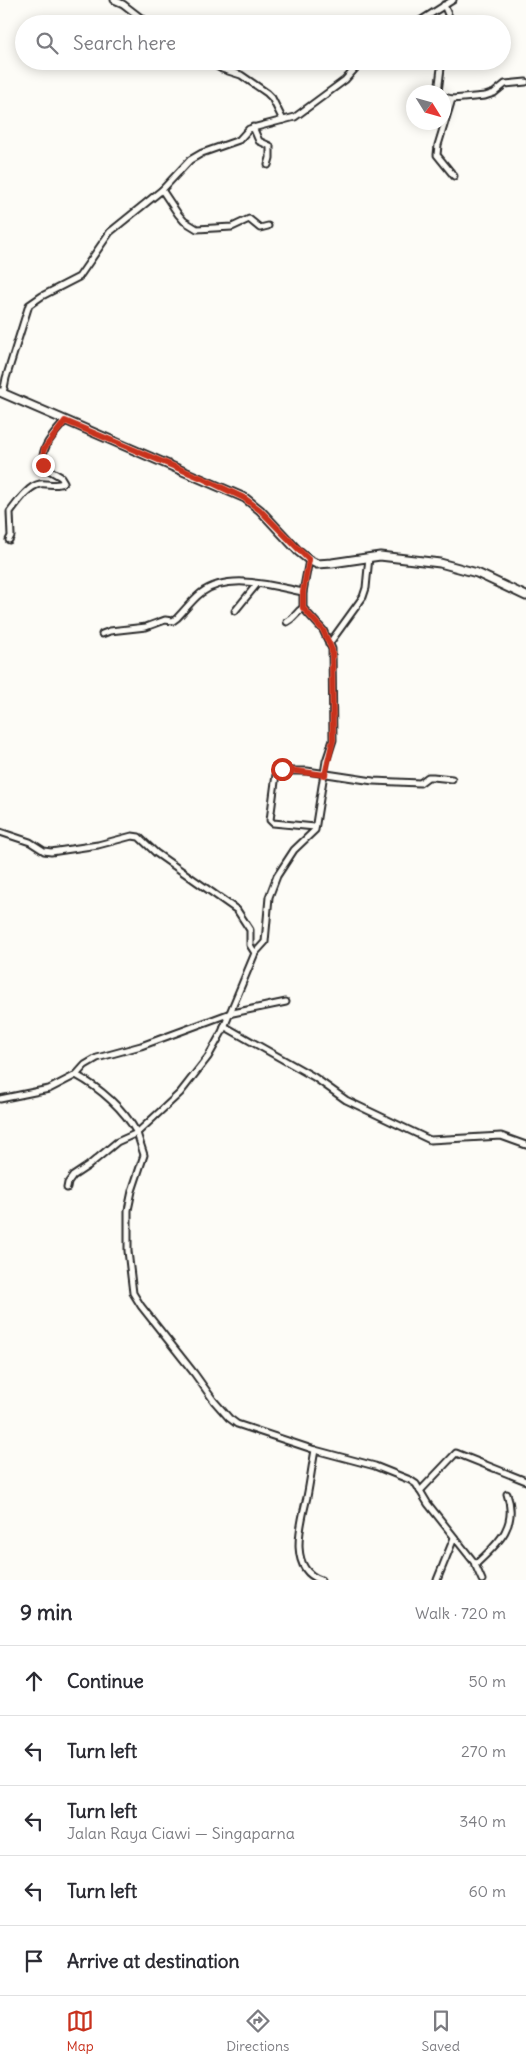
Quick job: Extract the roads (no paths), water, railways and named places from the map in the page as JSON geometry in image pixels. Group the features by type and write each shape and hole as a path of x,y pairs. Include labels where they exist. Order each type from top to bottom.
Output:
{"main road":[{"path":"1,393 204,479 244,498 260,510 309,560 323,564 369,556 380,556 440,563 459,567 526,596"}],"street":[{"path":"114,0 123,4 137,15"},
{"path":"429,15 453,0"},
{"path":"444,5 448,15"},
{"path":"225,70 241,76 267,93 272,98 283,120"},
{"path":"1,393 29,305 42,296 79,277 110,232 162,190 196,156 238,140 253,127 295,117 332,90 353,70"},
{"path":"439,85 440,70"},
{"path":"454,176 438,158 437,152 452,99 486,96 494,93 505,84 526,82"},
{"path":"253,127 259,141 270,146 268,165"},
{"path":"162,190 184,221 197,228 232,227 249,219 260,228 268,226"},
{"path":"9,540 12,536 10,512 29,489 40,484 61,485 64,482 62,478 44,467 42,461 44,449 65,421"},
{"path":"329,644 363,597 366,588 369,556"},
{"path":"67,1188 73,1176 116,1142 137,1133 180,1093 208,1057 224,1026 254,953 265,942 269,898 277,876 294,850 315,827 333,740 332,650 323,630 303,608 303,592 309,560"},
{"path":"102,634 110,631 146,627 165,620 173,621 208,589 224,584 241,582 303,592"},
{"path":"235,611 257,584"},
{"path":"287,622 294,618 298,610 303,608"},
{"path":"315,827 273,822 270,820 276,774 282,769 387,782 420,783 428,777 452,779"},
{"path":"0,832 30,842 44,851 58,852 137,836 156,853 234,907 250,930 250,943 254,953"},
{"path":"0,1099 49,1089 76,1075 85,1065 97,1058 141,1046 228,1014 286,1002"},
{"path":"224,1026 314,1077 346,1100 430,1140 501,1136 526,1145"},
{"path":"76,1075 103,1093 131,1122 137,1133 144,1155 132,1190 128,1210 128,1251 133,1293 154,1323 229,1418 251,1429 404,1476 416,1484 475,1565 482,1580"},
{"path":"315,1450 298,1543 307,1572 321,1580"},
{"path":"420,1491 456,1453 526,1481"},
{"path":"475,1565 506,1532 510,1501 507,1494"},
{"path":"436,1580 454,1538"}]}
